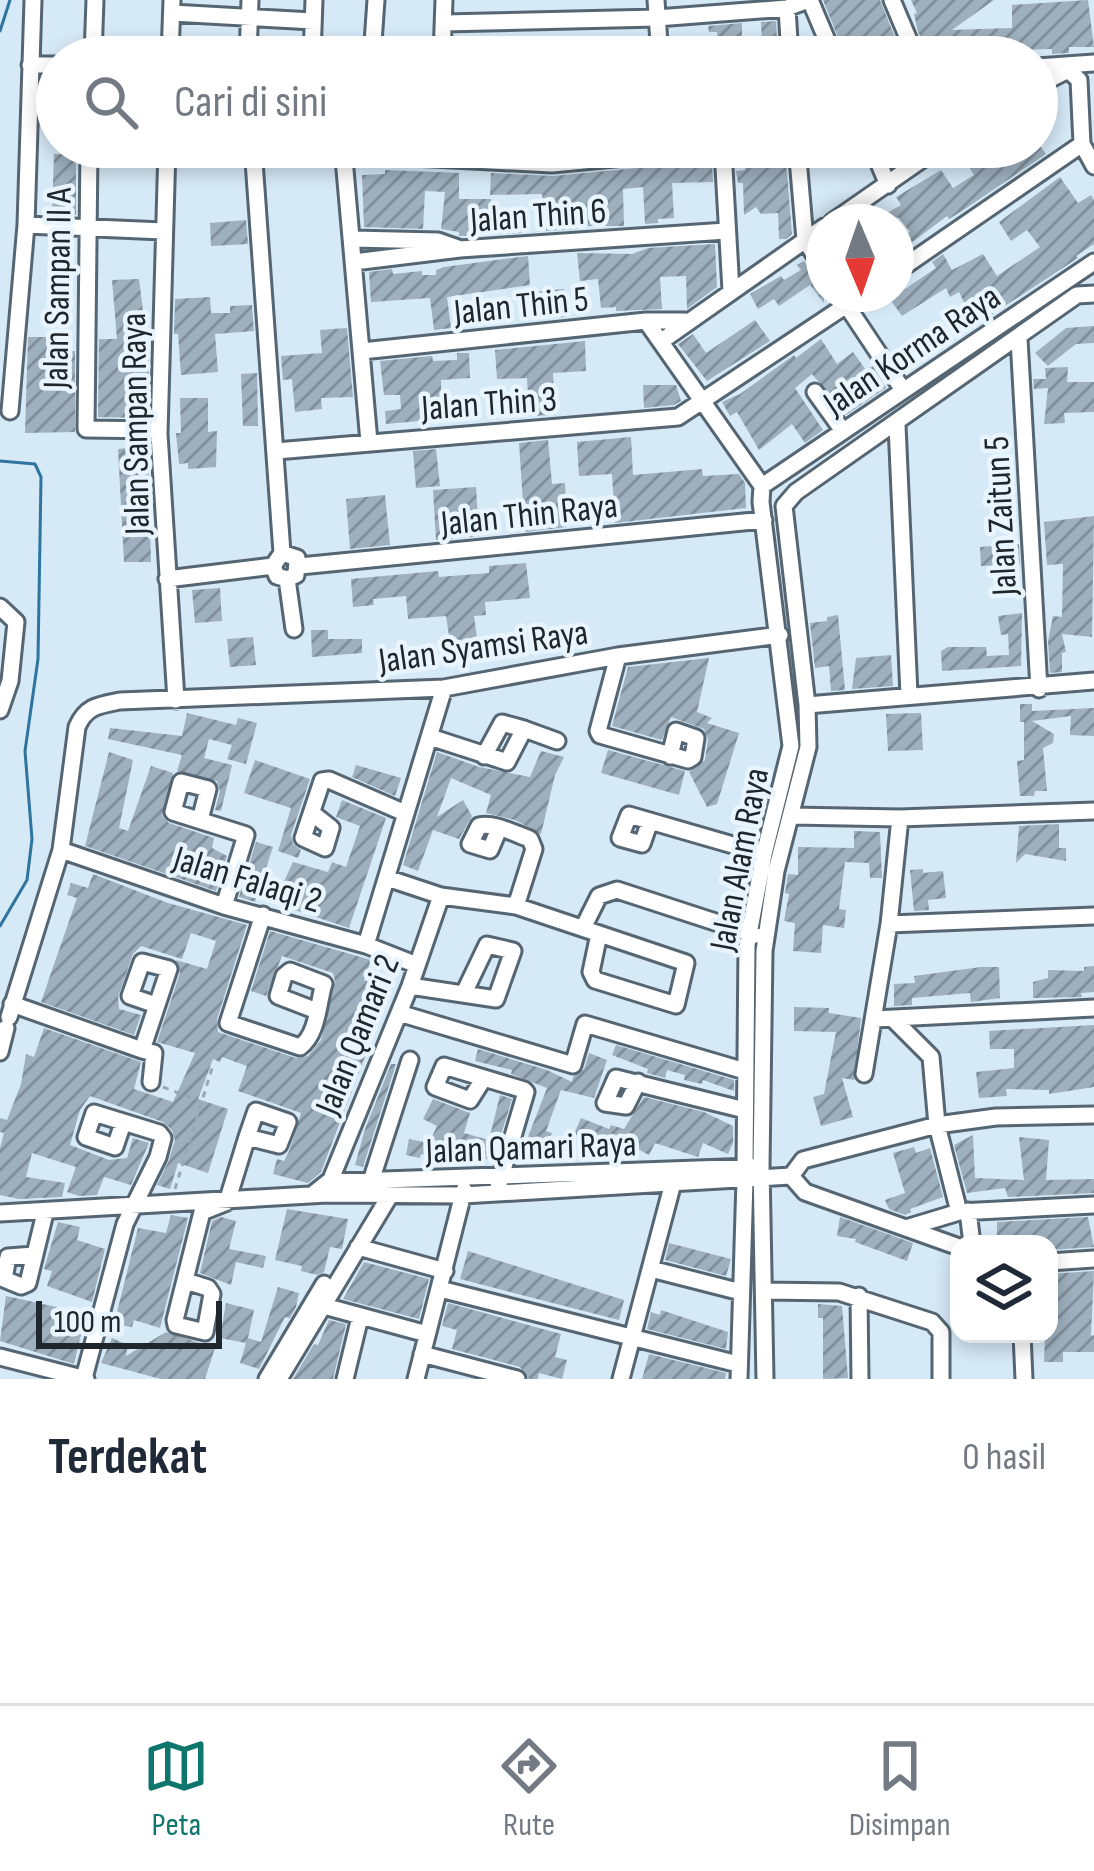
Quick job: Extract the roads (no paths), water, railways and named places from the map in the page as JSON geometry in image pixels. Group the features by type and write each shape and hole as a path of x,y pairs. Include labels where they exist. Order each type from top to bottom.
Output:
{"street":[{"name":"Jalan Sampan II A","path":"10,411 26,225 33,0"},
{"path":"94,36 95,0"},
{"path":"313,36 314,0"},
{"path":"373,36 376,0"},
{"path":"443,36 444,0"},
{"path":"444,23 720,6 787,8 809,0 825,36"},
{"path":"892,0 907,36"},
{"path":"172,7 250,9 313,21"},
{"path":"787,8 789,36"},
{"path":"1058,67 1094,63"},
{"path":"30,64 36,64"},
{"path":"1058,73 1068,67"},
{"path":"1068,67 1078,80 1082,144 1094,166"},
{"path":"1058,161 1082,144"},
{"name":"Jalan Sampan II A","path":"88,168 86,429 159,430"},
{"name":"Jalan Sampan Raya","path":"166,168 159,430 176,700"},
{"path":"167,579 278,560 298,558 300,566 287,579 277,576 278,560 276,451 255,168"},
{"path":"345,168 369,442"},
{"path":"726,168 731,291"},
{"path":"663,340 805,240 799,168"},
{"path":"881,168 888,185"},
{"path":"859,204 911,168"},
{"path":"914,260 1047,168"},
{"path":"26,225 164,231"},
{"name":"Jalan Thin 6","path":"354,262 726,231"},
{"path":"352,239 438,241 460,250"},
{"name":"Jalan Korma Raya","path":"762,486 1094,262"},
{"path":"765,1379 757,935 808,748 784,506 796,492 1077,295 1094,294"},
{"name":"Jalan Thin 3","path":"276,451 676,418 827,312"},
{"path":"851,312 903,390"},
{"path":"646,321 762,486"},
{"name":"Jalan Thin 5","path":"362,351 646,321 686,321"},
{"name":"Jalan Zaitun 5","path":"1019,339 1039,689"},
{"path":"815,392 843,431"},
{"path":"896,425 909,695"},
{"name":"Jalan Alam Raya","path":"762,486 791,746 764,854 745,1071 745,1111 763,1174"},
{"name":"Jalan Thin Raya","path":"300,566 764,520"},
{"path":"287,579 294,629"},
{"path":"0,607 16,622 10,681 0,710"},
{"name":"Jalan Syamsi Raya","path":"61,850 77,727 93,706 120,701 444,688 618,656 780,635"},
{"path":"618,656 598,731 670,756"},
{"path":"807,705 1094,682"},
{"path":"366,945 444,688"},
{"path":"484,756 502,723 556,741"},
{"path":"430,737 510,760 524,729"},
{"path":"312,813 320,783 326,780 405,813"},
{"path":"792,816 900,818 1094,811"},
{"path":"864,1074 889,924 900,818"},
{"path":"200,820 246,835 224,906"},
{"path":"650,821 764,854"},
{"path":"500,829 533,844 516,906"},
{"path":"0,1052 61,850"},
{"name":"Jalan Falaqi 2","path":"61,850 417,965"},
{"path":"387,878 441,896 516,906 591,931 686,962 676,1005 595,980 591,931 599,896 617,890 757,935"},
{"name":"Jalan Qamari 2","path":"327,1188 410,986 441,896"},
{"path":"263,915 228,1023 300,1047 309,1041 317,1011"},
{"path":"889,924 1094,916"},
{"path":"410,986 464,993"},
{"path":"142,1050 155,1004"},
{"path":"874,1019 1094,1008"},
{"path":"399,1013 573,1065 586,1024 745,1071"},
{"path":"9,1016 154,1053 151,1082"},
{"path":"894,1020 929,1051 937,1125 970,1235"},
{"path":"279,1379 358,1247 384,1186 410,1060"},
{"path":"484,1078 524,1090 526,1095 498,1185"},
{"path":"638,1082 745,1111"},
{"path":"763,1174 937,1125 1094,1114"},
{"path":"0,1357 55,1375 85,1379 131,1208 163,1138 123,1123"},
{"path":"227,1202 248,1136"},
{"path":"763,1174 950,1244"},
{"path":"440,1289 739,1371 741,1292 763,1174"},
{"name":"Jalan Qamari Raya","path":"327,1188 763,1174"},
{"path":"621,1379 675,1178"},
{"path":"267,1379 384,1186"},
{"path":"416,1379 464,1187"},
{"path":"0,1213 308,1198 327,1188"},
{"path":"186,1281 202,1212 227,1202"},
{"path":"906,1228 964,1212 1094,1205"},
{"path":"34,1255 45,1213"},
{"path":"358,1247 445,1271"},
{"path":"1058,1261 1094,1259"},
{"path":"650,1269 741,1292"},
{"path":"765,1291 859,1296 938,1326 941,1379"},
{"path":"859,1296 860,1379"},
{"path":"324,1306 427,1334"},
{"path":"345,1379 361,1317"},
{"path":"1022,1343 1024,1379"},
{"path":"422,1354 484,1374 518,1379"}],"waterway":[{"path":"0,31 10,0"},
{"path":"0,461 35,464 41,477 38,659 25,751 32,839 27,880 0,926"}]}
